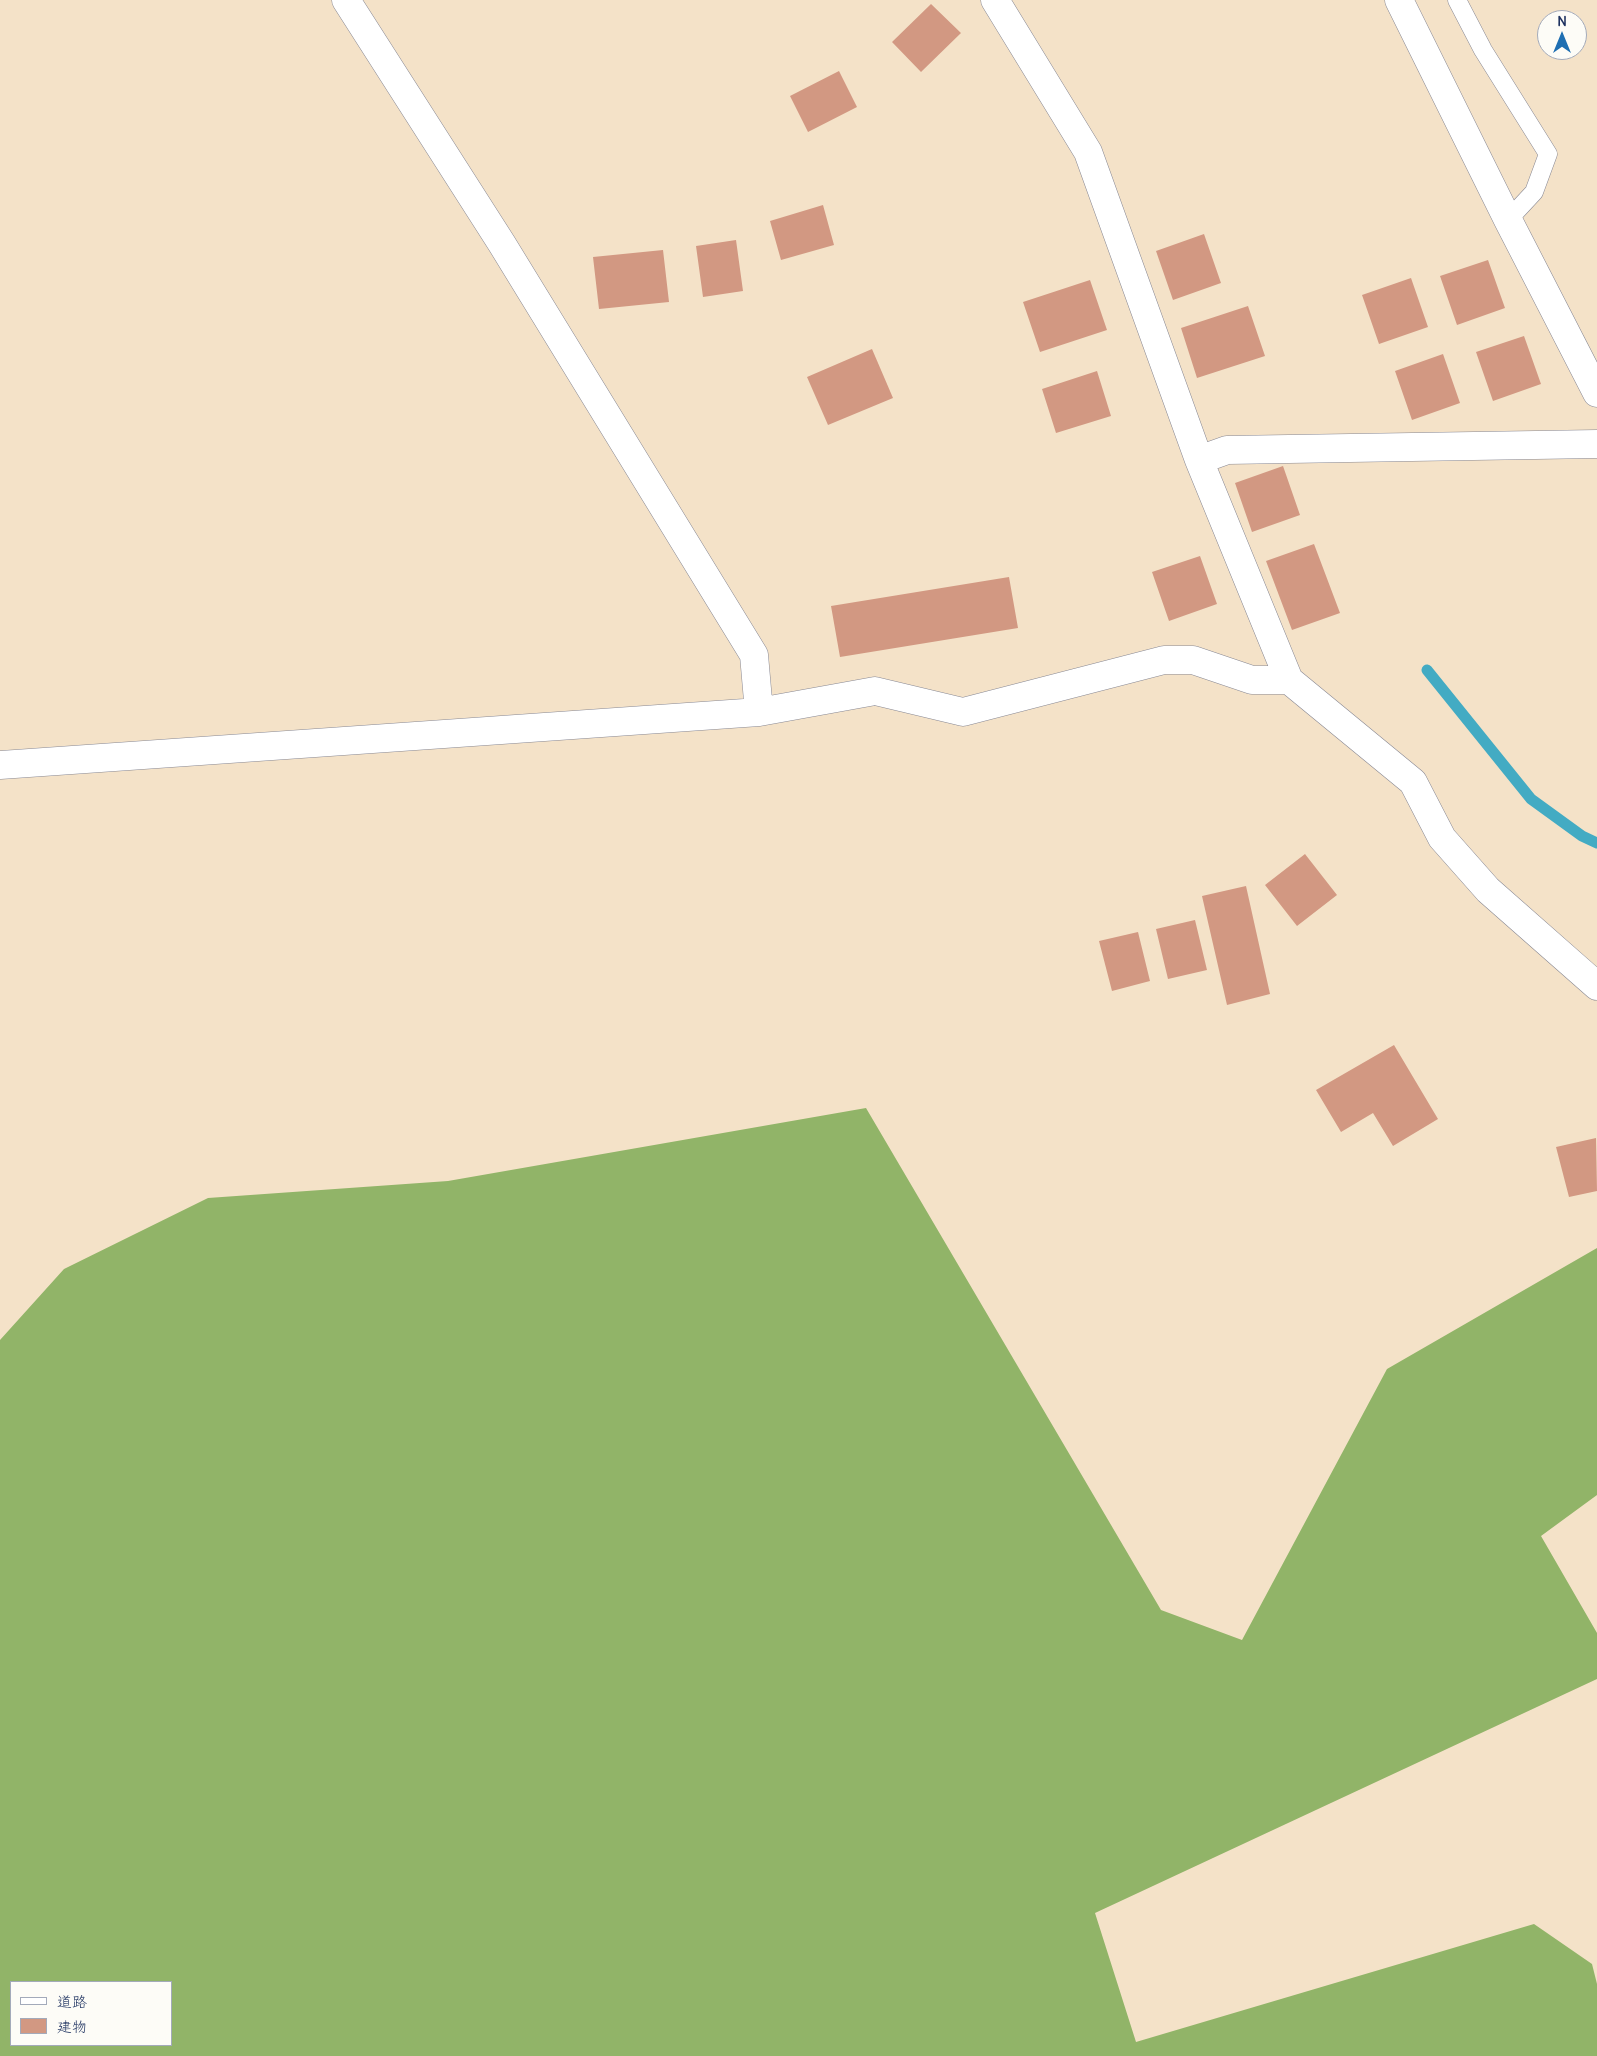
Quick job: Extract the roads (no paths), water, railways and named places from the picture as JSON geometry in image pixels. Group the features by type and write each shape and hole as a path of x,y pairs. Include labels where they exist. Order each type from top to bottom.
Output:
{"street":[{"path":"346,0 502,244 754,655 759,712"},
{"path":"995,0 1088,152 1198,460 1289,680 1413,782 1442,838 1488,890 1597,986"},
{"path":"1399,0 1508,220 1597,393"},
{"path":"1198,460 1227,450 1597,444"},
{"path":"0,764 759,712 875,691 963,712 1164,660 1193,660 1252,680 1289,680"}],"lane":[{"path":"1457,0 1483,50 1548,154 1534,192 1508,220"}],"waterway":[{"path":"1427,670 1531,799 1582,836 1597,843"}]}
